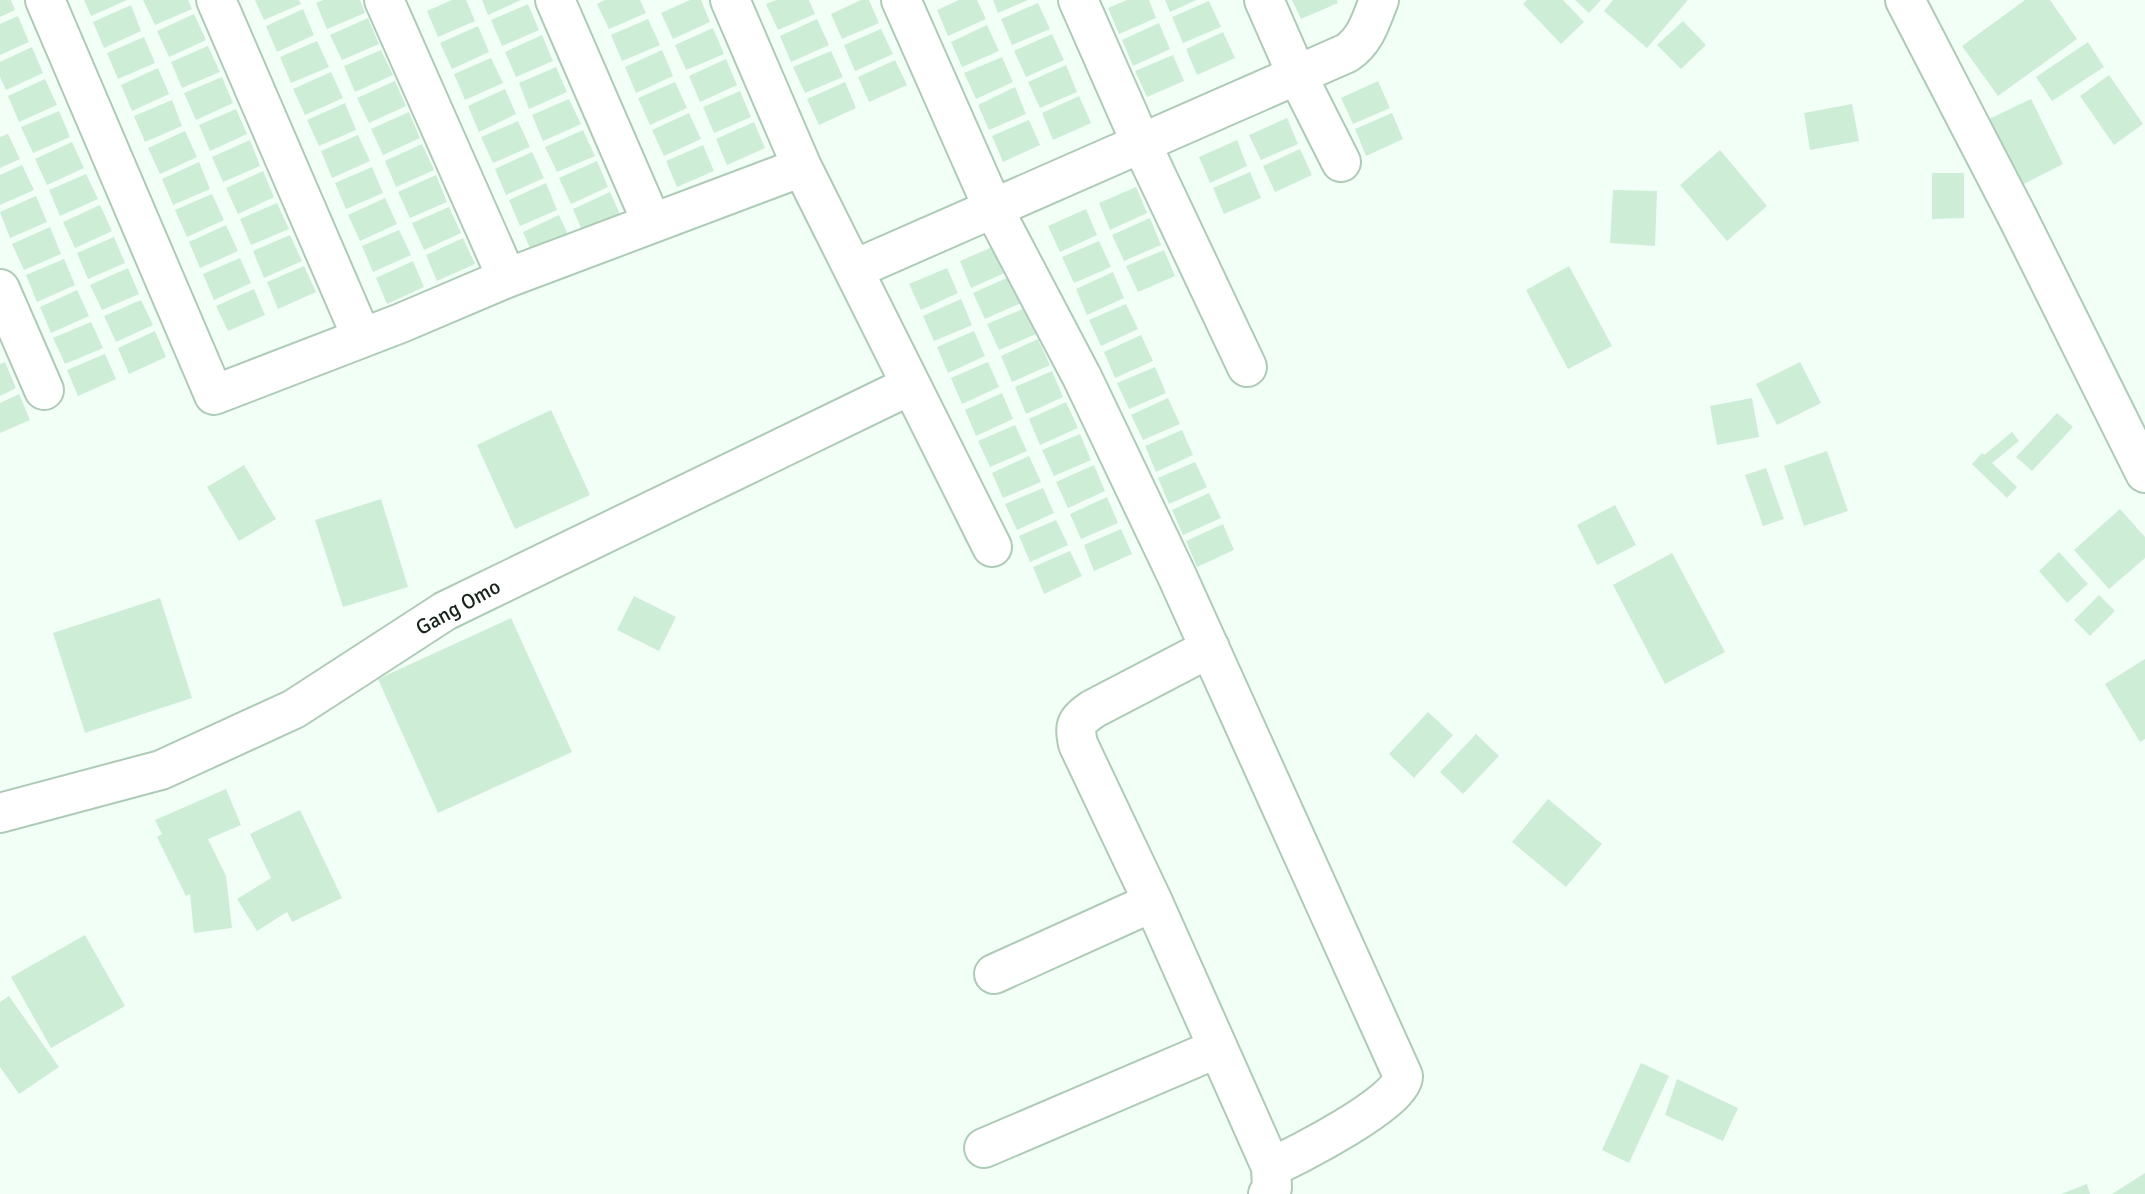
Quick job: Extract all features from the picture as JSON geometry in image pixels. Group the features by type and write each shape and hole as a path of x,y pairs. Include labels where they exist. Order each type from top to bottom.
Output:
{"street":[{"path":"46,0 214,395 507,278 802,167"},
{"path":"216,0 362,338"},
{"path":"384,0 507,278"},
{"path":"555,0 652,223"},
{"path":"730,0 802,167 992,547"},
{"path":"901,0 993,208 1082,377 1210,648 1403,1076 1404,1081 1395,1092 1351,1124 1303,1153 1270,1181 1218,1048 1078,744 1076,726 1080,718 1210,648"},
{"path":"1078,0 1141,143 1247,367"},
{"path":"1264,0 1296,74 1341,162"},
{"path":"855,269 1296,74 1331,61 1357,46 1378,0"},
{"path":"1905,0 2018,218 2145,473"},
{"path":"0,289 44,390"},
{"name":"Gang Omo","path":"0,813 161,770 294,709 445,611 912,385"},
{"path":"994,974 1153,902"},
{"path":"984,1149 1218,1048"}],"building":[{"path":"0,0 11,0 15,10 0,17"},
{"path":"84,0 127,0 91,16"},
{"path":"143,0 188,0 192,9 155,25"},
{"path":"255,0 299,0 301,4 264,20"},
{"path":"323,0 360,0 365,13 327,29 316,3"},
{"path":"452,0 466,0 475,21 438,37 427,11"},
{"path":"482,0 521,0 488,15"},
{"path":"605,0 640,0 646,13 609,29 597,4"},
{"path":"690,0 701,0 710,22 673,39 661,13"},
{"path":"776,0 809,0 815,14 778,30 766,4"},
{"path":"861,0 869,0 879,23 842,39 831,14"},
{"path":"959,0 977,0 986,19 948,36 937,10"},
{"path":"993,0 1028,0 998,13"},
{"path":"1127,0 1149,0 1156,18 1119,34 1108,8"},
{"path":"1165,0 1196,0 1170,12"},
{"path":"1292,0 1337,0 1338,3 1301,19"},
{"path":"1527,0 1563,0 1584,22 1561,44 1523,4"},
{"path":"1575,0 1601,0 1589,13"},
{"path":"1613,0 1688,0 1647,48 1604,11"},
{"path":"2025,0 2050,0 2077,39 1998,96 1962,46"},
{"path":"1209,1 1221,27 1183,43 1172,17"},
{"path":"1038,3 1050,29 1012,45 1001,19"},
{"path":"528,4 539,30 502,46 491,20"},
{"path":"131,5 141,31 104,48 93,22"},
{"path":"303,9 314,35 277,52 266,26"},
{"path":"194,14 206,40 169,57 157,31"},
{"path":"18,16 29,42 0,55 0,24"},
{"path":"368,18 379,44 342,60 330,35"},
{"path":"648,19 660,45 622,61 611,35"},
{"path":"817,19 829,45 791,62 780,36"},
{"path":"1683,21 1706,45 1681,69 1657,45"},
{"path":"1159,23 1170,49 1133,66 1122,40"},
{"path":"987,25 999,51 962,67 951,42"},
{"path":"478,26 489,52 452,69 440,43"},
{"path":"713,28 724,54 686,70 675,45"},
{"path":"881,29 893,54 855,71 844,45"},
{"path":"1223,32 1235,58 1197,75 1186,49"},
{"path":"1052,34 1064,60 1026,77 1014,51"},
{"path":"542,35 553,61 516,77 505,52"},
{"path":"144,37 155,63 118,79 107,53"},
{"path":"317,41 329,67 291,83 280,57"},
{"path":"2088,42 2104,67 2052,101 2036,77"},
{"path":"208,46 220,72 182,88 171,62"},
{"path":"32,47 43,73 6,90 0,77 0,62"},
{"path":"381,50 393,75 355,92 344,66"},
{"path":"662,50 673,76 636,93 625,67"},
{"path":"831,51 843,77 805,93 793,67"},
{"path":"1173,55 1184,81 1147,97 1135,71"},
{"path":"1002,57 1013,82 976,99 964,73"},
{"path":"491,58 503,83 465,100 454,74"},
{"path":"726,59 737,85 700,102 689,76"},
{"path":"895,60 907,85 869,102 858,77"},
{"path":"1066,65 1077,92 1040,108 1028,82"},
{"path":"556,67 567,92 529,109 519,83"},
{"path":"158,68 169,94 132,111 121,85"},
{"path":"331,72 343,98 305,115 293,89"},
{"path":"2109,75 2143,124 2114,145 2080,96"},
{"path":"222,77 233,103 196,120 184,93"},
{"path":"45,79 57,105 19,122 8,96"},
{"path":"395,81 406,106 369,123 357,98"},
{"path":"1378,81 1390,108 1353,124 1341,98"},
{"path":"675,82 687,108 650,125 638,98"},
{"path":"845,82 856,108 819,125 807,99"},
{"path":"1015,87 1026,114 989,130 978,105"},
{"path":"505,89 516,114 479,132 468,106"},
{"path":"740,91 751,117 714,133 703,107"},
{"path":"1079,96 1091,123 1053,140 1042,113"},
{"path":"569,99 581,124 543,141 532,115"},
{"path":"2031,99 2063,164 2018,187 1985,121"},
{"path":"172,100 182,126 145,142 134,116"},
{"path":"345,103 356,130 319,146 307,120"},
{"path":"1852,104 1859,141 1810,150 1804,113"},
{"path":"236,109 247,134 210,151 199,125"},
{"path":"59,111 70,137 33,153 21,127"},
{"path":"409,112 420,138 383,155 371,129"},
{"path":"689,113 701,139 664,156 652,130"},
{"path":"1392,113 1403,139 1366,156 1355,129"},
{"path":"1287,118 1298,144 1261,160 1249,135"},
{"path":"1029,120 1040,145 1003,162 992,136"},
{"path":"518,121 530,147 493,163 481,137"},
{"path":"754,122 765,148 727,165 716,139"},
{"path":"583,130 595,156 557,172 545,147"},
{"path":"185,131 197,157 160,174 148,148"},
{"path":"8,134 20,159 0,168 0,137"},
{"path":"358,135 370,161 332,178 321,151"},
{"path":"250,140 260,166 223,182 212,157"},
{"path":"1237,140 1247,166 1210,183 1199,157"},
{"path":"72,142 84,168 47,185 35,159"},
{"path":"422,144 434,170 396,187 385,161"},
{"path":"703,145 714,171 677,187 666,161"},
{"path":"1300,149 1312,175 1275,192 1263,166"},
{"path":"1720,150 1767,206 1727,241 1680,185"},
{"path":"532,152 544,178 506,195 495,169"},
{"path":"597,161 608,187 571,204 559,178"},
{"path":"199,162 210,189 173,205 162,179"},
{"path":"22,165 34,190 0,205 0,175"},
{"path":"372,167 383,193 346,209 335,183"},
{"path":"263,171 274,197 238,214 226,188"},
{"path":"1250,172 1261,198 1224,214 1213,188"},
{"path":"1932,173 1964,173 1964,218 1932,219"},
{"path":"86,174 98,199 60,216 49,190"},
{"path":"436,175 447,202 410,218 398,192"},
{"path":"546,183 557,210 520,226 509,200"},
{"path":"1136,187 1147,213 1110,230 1099,203"},
{"path":"1613,190 1657,191 1655,246 1610,243"},
{"path":"610,192 622,219 584,235 573,209"},
{"path":"212,194 224,220 187,237 175,210"},
{"path":"36,196 47,222 10,238 0,212"},
{"path":"385,198 397,224 360,241 348,215"},
{"path":"277,203 289,229 251,245 240,219"},
{"path":"100,205 112,231 75,248 63,222"},
{"path":"449,207 461,233 424,250 412,223"},
{"path":"1086,209 1097,235 1060,252 1048,226"},
{"path":"559,215 571,241 534,258 523,232"},
{"path":"1150,218 1161,245 1124,261 1112,235"},
{"path":"226,225 238,251 200,268 189,242"},
{"path":"50,227 61,254 24,270 12,244"},
{"path":"399,230 411,255 373,272 362,246"},
{"path":"290,235 302,261 264,278 253,251"},
{"path":"114,237 125,263 88,279 77,253"},
{"path":"463,238 475,264 437,281 426,255"},
{"path":"1099,241 1111,267 1074,283 1062,257"},
{"path":"997,245 1009,271 971,288 960,261"},
{"path":"1164,250 1175,276 1138,292 1126,266"},
{"path":"240,258 251,283 214,300 203,274"},
{"path":"64,259 75,285 37,302 26,275"},
{"path":"413,261 424,287 387,304 376,278"},
{"path":"304,266 316,292 278,309 267,282"},
{"path":"1569,266 1612,346 1568,369 1526,290"},
{"path":"128,268 139,294 102,310 90,285"},
{"path":"947,268 958,293 921,310 909,284"},
{"path":"1113,272 1124,298 1087,315 1076,289"},
{"path":"1011,276 1023,302 985,319 973,293"},
{"path":"254,289 265,315 228,331 216,306"},
{"path":"77,290 89,316 51,333 40,307"},
{"path":"961,299 972,325 934,341 923,316"},
{"path":"141,300 153,325 116,342 104,316"},
{"path":"1126,304 1138,329 1101,346 1089,320"},
{"path":"1025,308 1036,334 999,350 987,324"},
{"path":"91,322 103,348 65,364 53,338"},
{"path":"155,331 166,357 129,374 118,348"},
{"path":"974,331 985,356 948,373 937,347"},
{"path":"1141,335 1153,361 1115,378 1104,352"},
{"path":"1038,339 1050,365 1012,382 1001,356"},
{"path":"105,354 116,379 78,396 67,370"},
{"path":"5,362 16,388 0,396 0,364"},
{"path":"988,362 999,387 962,404 951,378"},
{"path":"1800,362 1821,403 1777,425 1756,384"},
{"path":"1155,367 1166,393 1129,409 1117,383"},
{"path":"1052,371 1063,397 1026,414 1015,387"},
{"path":"1002,393 1013,419 976,436 965,410"},
{"path":"19,394 30,420 0,433 0,403"},
{"path":"1168,398 1180,424 1143,440 1131,415"},
{"path":"1752,398 1759,437 1717,445 1710,406"},
{"path":"1066,402 1078,428 1040,445 1029,419"},
{"path":"551,410 590,495 515,529 477,445"},
{"path":"2057,413 2073,427 2032,471 2016,457"},
{"path":"1015,425 1027,451 990,467 978,441"},
{"path":"1182,430 1193,455 1156,472 1145,446"},
{"path":"2012,432 2019,441 1992,463 2017,487 2007,498 1972,464 1982,453 1984,455"},
{"path":"1080,434 1091,460 1054,476 1042,450"},
{"path":"1827,451 1848,511 1804,526 1784,466"},
{"path":"1029,456 1041,482 1003,498 992,473"},
{"path":"1195,462 1207,487 1169,504 1158,478"},
{"path":"244,465 276,519 239,541 207,487"},
{"path":"1094,465 1105,491 1068,508 1056,482"},
{"path":"1766,468 1784,519 1763,526 1745,475"},
{"path":"1043,488 1054,513 1017,530 1005,504"},
{"path":"1209,493 1221,518 1183,535 1172,510"},
{"path":"1107,497 1118,523 1081,539 1070,514"},
{"path":"381,499 408,587 343,607 315,520"},
{"path":"1615,505 1636,545 1597,565 1577,525"},
{"path":"2120,509 2145,537 2145,558 2109,589 2074,550"},
{"path":"1056,520 1068,545 1030,562 1019,536"},
{"path":"1223,524 1234,550 1197,567 1186,541"},
{"path":"1121,529 1132,554 1094,571 1084,545"},
{"path":"1070,551 1082,576 1044,594 1033,567"},
{"path":"2059,552 2088,584 2067,603 2039,571"},
{"path":"1672,553 1725,652 1665,684 1613,585"},
{"path":"2099,595 2115,611 2090,636 2074,620"},
{"path":"634,596 676,617 659,651 617,630"},
{"path":"160,598 192,698 85,733 53,633"},
{"path":"511,618 572,752 438,813 378,679"},
{"path":"2145,659 2145,739 2140,742 2105,684"},
{"path":"1428,712 1453,735 1414,778 1389,754"},
{"path":"1476,734 1499,756 1463,794 1440,772"},
{"path":"226,789 241,825 208,839 226,876 232,928 194,933 190,894 186,896 157,837 162,834 155,820"},
{"path":"1548,799 1602,844 1566,887 1512,842"},
{"path":"300,810 342,898 292,922 287,912 257,931 237,899 271,878 250,834"},
{"path":"85,935 125,1006 51,1048 11,977"},
{"path":"9,996 59,1067 19,1094 0,1067 0,1002"},
{"path":"1641,1063 1669,1076 1629,1163 1602,1150"},
{"path":"1677,1079 1738,1108 1723,1141 1665,1115"},
{"path":"2145,1173 2145,1194 2112,1194"},
{"path":"2087,1184 2090,1194 2061,1194"}]}
